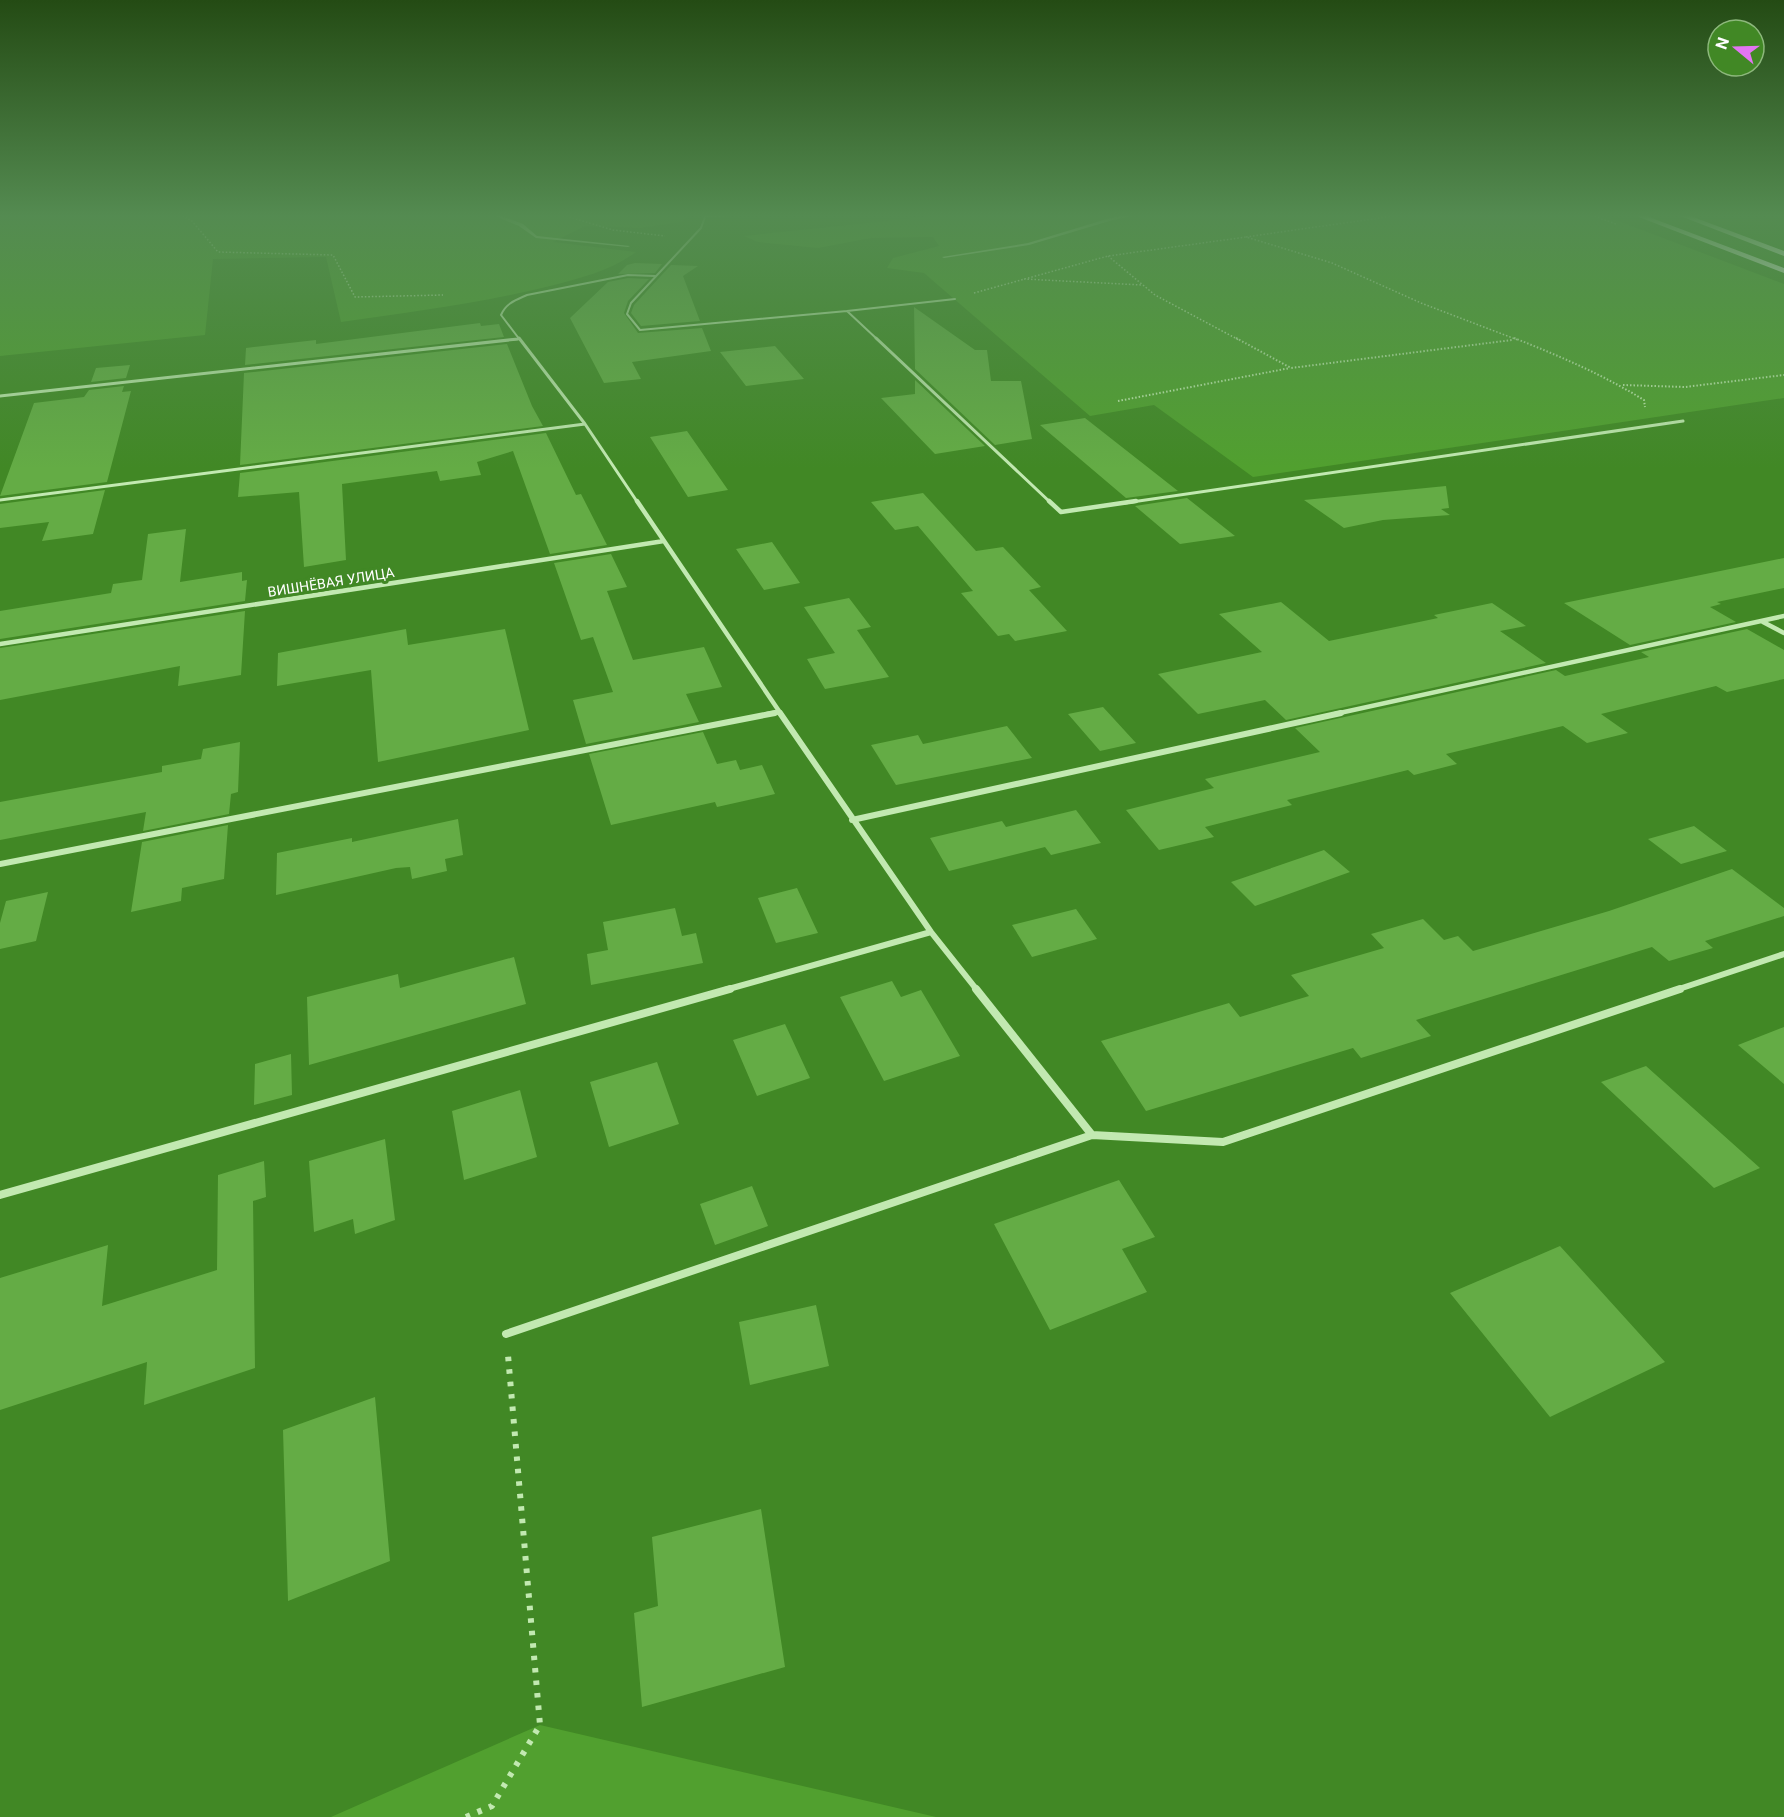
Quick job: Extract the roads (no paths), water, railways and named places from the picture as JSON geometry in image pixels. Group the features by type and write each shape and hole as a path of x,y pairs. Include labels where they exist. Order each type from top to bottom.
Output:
{"street":[{"path":"523,299 513,301 504,308 501,315 585,424 852,820 931,932 1092,1135"},
{"path":"635,299 627,315 640,330 955,299"},
{"path":"847,311 1061,512 1683,421"},
{"path":"0,396 518,339"},
{"path":"0,500 585,424"},
{"name":"ВИШНЁВАЯ УЛИЦА","path":"0,644 664,541"},
{"path":"852,820 1784,616"},
{"path":"1762,621 1784,633"},
{"path":"0,864 779,712"},
{"path":"0,1195 931,932"},
{"path":"506,1334 1092,1135 1223,1142 1784,954"}]}
